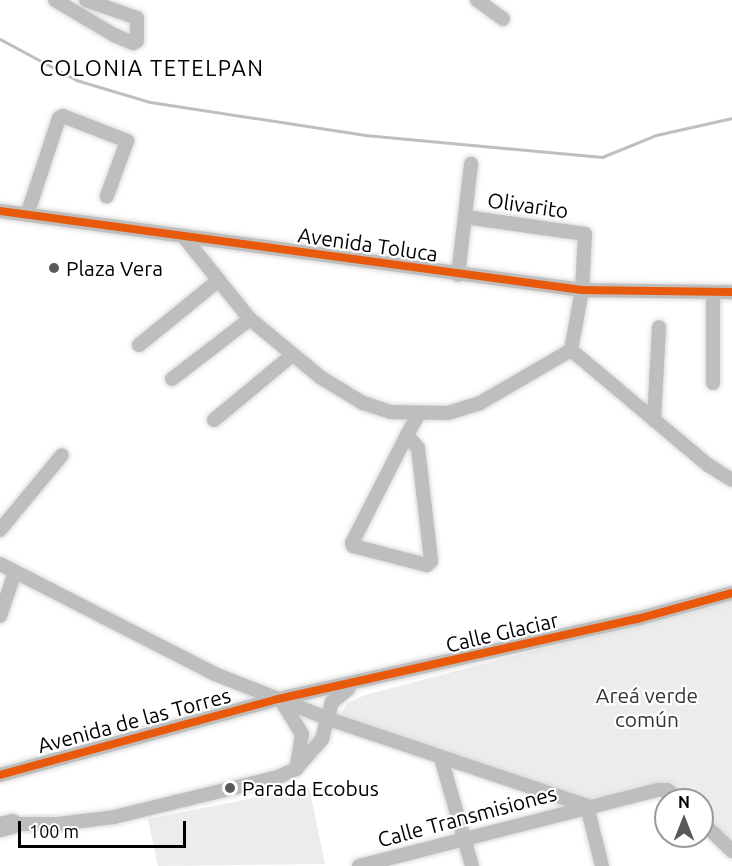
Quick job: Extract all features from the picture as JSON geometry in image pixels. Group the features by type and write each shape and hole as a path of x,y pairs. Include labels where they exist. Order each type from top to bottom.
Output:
{"street":[{"path":"55,0 114,36 137,41 137,18 86,0"},
{"path":"477,0 503,20"},
{"path":"27,215 59,118 63,116 127,141 107,196"},
{"path":"458,275 471,164"},
{"name":"Avenida Toluca","path":"0,211 458,275 582,290 732,292"},
{"name":"Olivarito","path":"465,218 585,234 582,290"},
{"path":"184,237 250,319 291,356 363,403 418,415 448,413 480,403 571,350 582,290"},
{"path":"139,345 219,280"},
{"path":"713,292 713,382"},
{"path":"172,379 250,319"},
{"path":"654,420 659,327"},
{"path":"571,350 654,420 732,480"},
{"path":"214,420 291,356"},
{"path":"407,435 418,448 431,561 428,565 353,546 407,435 418,415"},
{"path":"0,530 62,455"},
{"path":"0,564 215,674 329,719 587,806 602,866"},
{"path":"0,616 15,572"},
{"name":"Calle Glaciar","path":"278,699 637,620 732,593"},
{"name":"Calle Glaciar","path":"329,719 337,694 362,682"},
{"path":"278,699 298,723 302,734 301,756 296,769"},
{"name":"Avenida de las Torres","path":"0,775 278,699"},
{"path":"4,825 58,824 114,817 296,769 322,739 329,719"},
{"path":"441,758 472,866"},
{"name":"Calle Transmisiones","path":"359,866 654,790"},
{"path":"714,834 732,851"}],"green space":[{"name":"Areá verde común","path":"732,599 732,844 714,829 714,788 654,788 654,793 587,806 340,714 348,703 365,695"},
{"path":"309,787 325,864 158,866 148,819"}],"waterway":[{"path":"0,39 76,80 150,102 365,135 602,157 656,135 732,118"}],"cycle path":[{"path":"0,211 582,290 732,292"},
{"path":"0,775 278,699 637,619 732,593"}],"place":[{"name":"Plaza Vera","path":"54,268"},
{"name":"Parada Ecobus","path":"230,788"}],"district":[{"name":"COLONIA TETELPAN","path":"152,68"}]}
